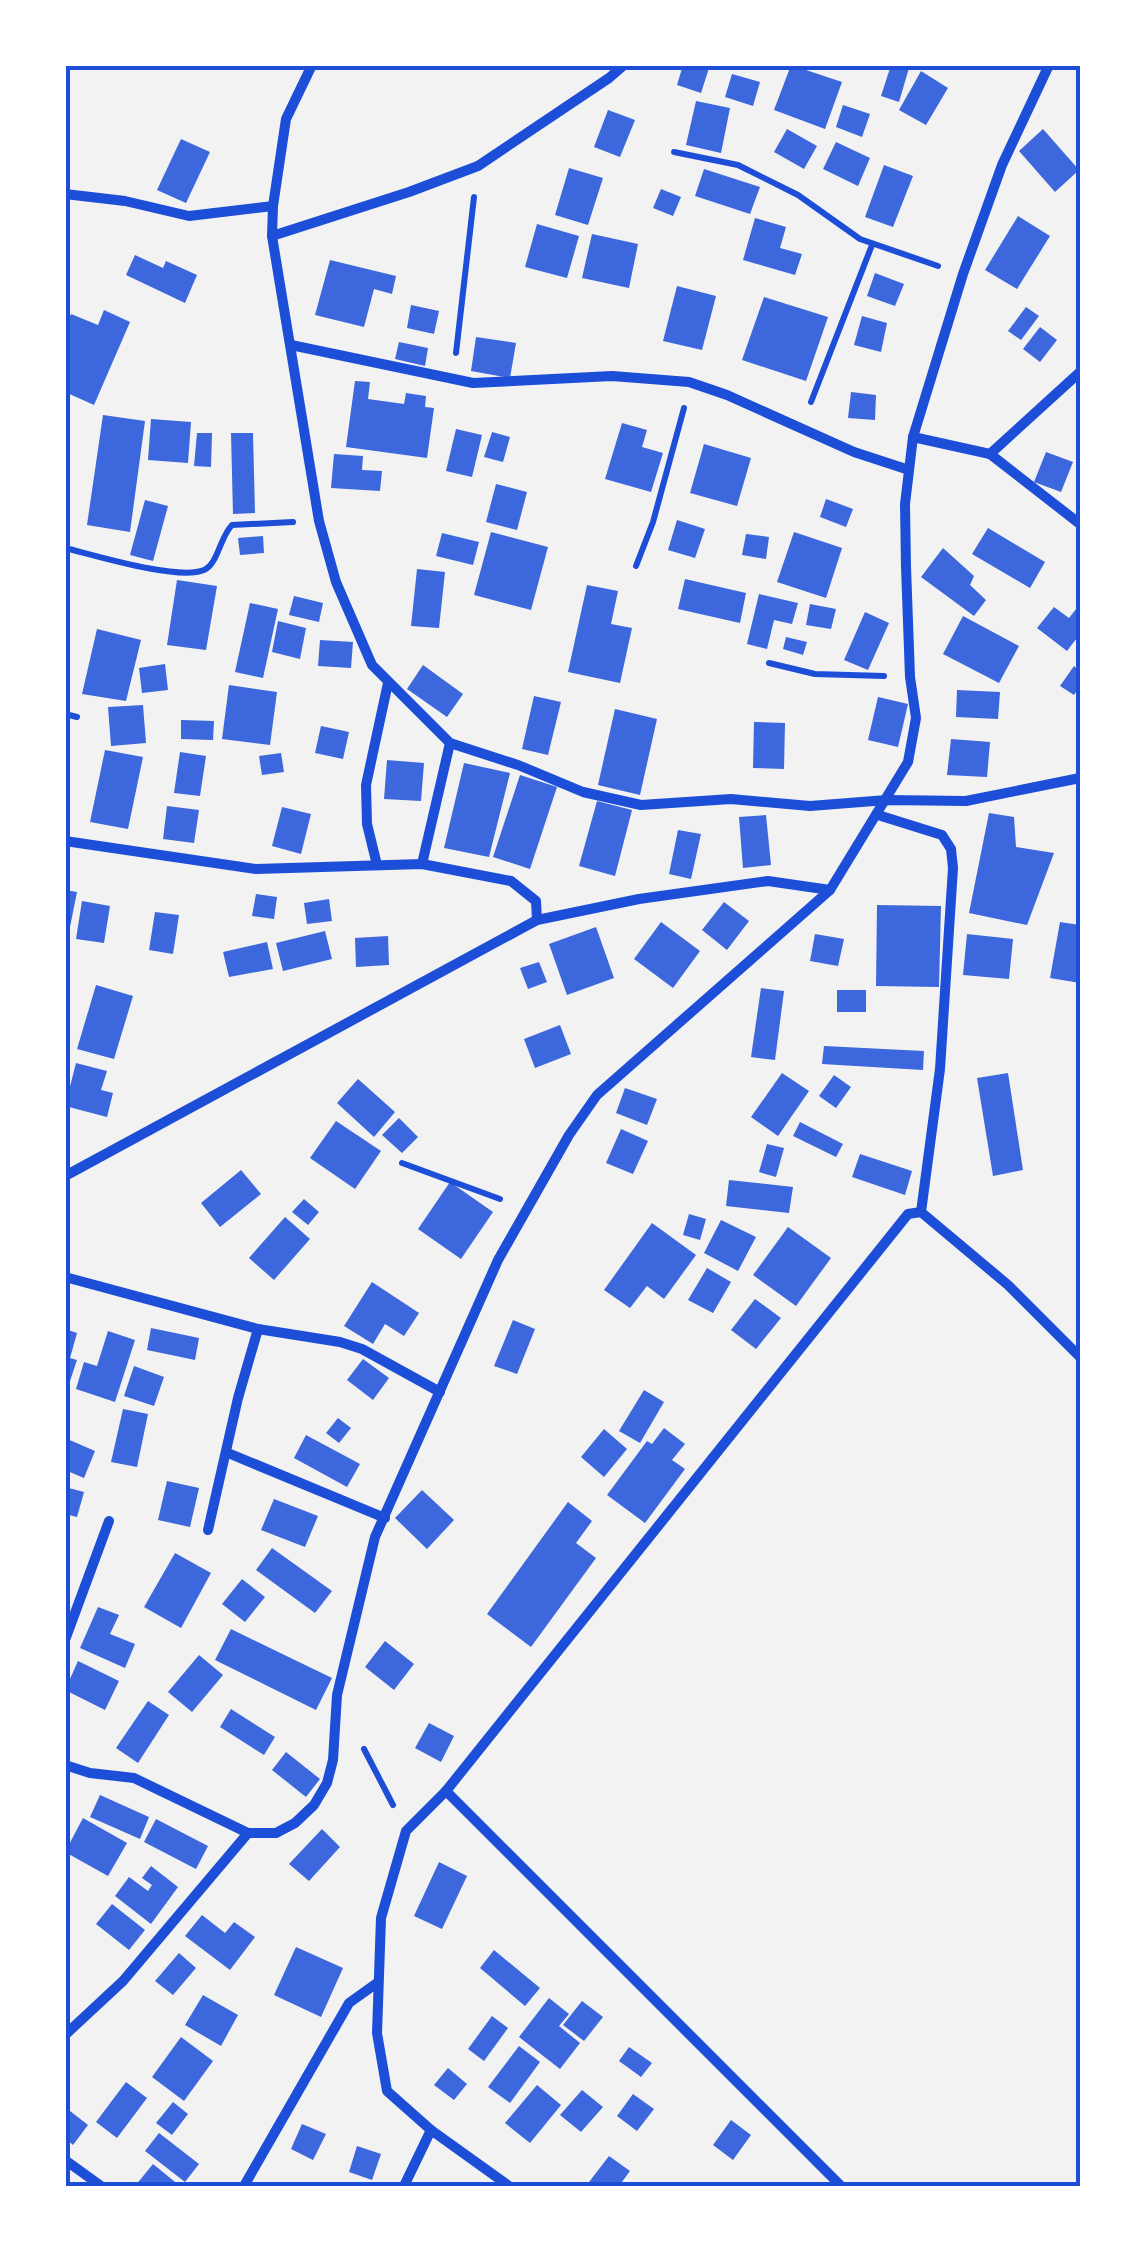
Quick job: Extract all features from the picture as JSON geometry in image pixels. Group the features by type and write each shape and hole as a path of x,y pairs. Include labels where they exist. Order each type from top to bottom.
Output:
{"street":[{"path":"312,65 286,119 272,236 319,522 336,582 372,665 450,743 583,792 642,805 731,800 810,806 886,800 966,801 1080,778"},
{"path":"272,236 478,166 624,65"},
{"path":"65,1766 134,1778 248,1833 276,1833 295,1823 314,1805 327,1783 333,1760 336,1695 376,1537 524,1208 597,1095 830,890 908,762 916,718 910,676 906,504 913,437 963,274 1002,165 1049,65"},
{"path":"65,194 189,216 273,206"},
{"path":"291,345 474,383 612,376 689,382 854,452 909,470"},
{"path":"990,454 1080,372"},
{"path":"913,437 990,454 1080,524"},
{"path":"376,865 366,786 388,683"},
{"path":"422,864 450,743"},
{"path":"878,814 942,835 952,849 954,868 940,1069 921,1212"},
{"path":"65,841 256,869 422,864 510,881 536,901 537,920"},
{"path":"65,1176 537,920 640,899 768,880 830,890"},
{"path":"510,2186 431,2130 388,2091 376,2033 381,1918 406,1830 446,1791 908,1214 921,1212 1008,1285 1080,1357"},
{"path":"65,1277 258,1330 340,1342 362,1349 440,1392"},
{"path":"208,1530 258,1330"},
{"path":"228,1453 384,1518"},
{"path":"65,1640 109,1521"},
{"path":"446,1791 841,2186"},
{"path":"65,2035 123,1981 248,1833"},
{"path":"244,2186 339,2018 349,2004 377,1983"},
{"path":"404,2186 431,2130"},
{"path":"65,2160 102,2186"}],"path":[{"path":"674,152 738,165 798,194 872,244 963,274"},
{"path":"453,379 478,166"},
{"path":"801,427 872,244"},
{"path":"636,566 654,522 680,431 689,382"},
{"path":"65,548 124,564 178,572 203,570 214,562 222,535 232,525 319,522"},
{"path":"768,664 815,674 910,676"},
{"path":"65,714 77,716"},
{"path":"402,1162 524,1208"},
{"path":"362,1746 406,1830"}],"building":[{"path":"683,65 710,65 701,93 677,85"},
{"path":"791,65 842,82 825,129 774,110"},
{"path":"891,65 909,68 899,102 881,96"},
{"path":"921,71 948,88 926,125 899,110"},
{"path":"732,74 760,82 753,106 725,97"},
{"path":"696,101 730,108 721,153 686,145"},
{"path":"843,105 870,114 862,137 836,127"},
{"path":"608,110 635,120 620,157 594,147"},
{"path":"787,129 817,146 804,169 774,152"},
{"path":"1043,129 1079,170 1055,192 1019,151"},
{"path":"181,139 210,152 186,203 157,190"},
{"path":"836,142 870,158 858,186 823,169"},
{"path":"884,165 913,176 893,227 865,217"},
{"path":"569,168 603,178 588,225 555,215"},
{"path":"704,169 760,187 750,214 695,196"},
{"path":"661,189 681,197 673,216 653,208"},
{"path":"1018,216 1050,236 1017,289 985,270"},
{"path":"755,218 786,227 780,248 802,254 795,275 743,260"},
{"path":"537,224 579,236 567,278 525,267"},
{"path":"592,234 638,244 629,288 582,278"},
{"path":"135,255 163,268 166,261 197,275 185,303 126,275"},
{"path":"330,260 396,276 392,294 374,289 364,327 315,315"},
{"path":"875,273 904,284 895,306 867,296"},
{"path":"677,286 716,296 702,350 663,341"},
{"path":"764,297 828,317 806,381 742,360"},
{"path":"411,305 439,311 434,334 407,328"},
{"path":"1026,307 1039,316 1021,340 1008,331"},
{"path":"104,310 130,322 94,405 65,392 65,328 71,314 98,325"},
{"path":"862,316 887,323 881,352 854,345"},
{"path":"1040,327 1057,340 1040,362 1023,349"},
{"path":"476,337 516,343 510,378 471,371"},
{"path":"399,342 428,348 425,366 395,359"},
{"path":"355,381 370,382 368,399 404,404 406,393 426,396 425,407 434,408 427,458 346,447"},
{"path":"851,392 876,395 875,420 848,418"},
{"path":"103,415 145,421 130,532 87,525"},
{"path":"151,419 191,422 188,463 148,460"},
{"path":"622,423 647,430 642,447 663,453 651,492 605,479"},
{"path":"456,429 482,435 472,477 446,471"},
{"path":"492,432 510,437 503,462 484,457"},
{"path":"197,433 212,433 211,467 194,466"},
{"path":"231,433 253,433 255,513 233,514"},
{"path":"704,444 751,458 737,506 690,493"},
{"path":"1046,452 1073,462 1061,492 1034,482"},
{"path":"334,454 363,456 362,470 382,471 380,491 331,488"},
{"path":"496,484 527,492 517,530 486,522"},
{"path":"826,499 853,509 846,527 820,517"},
{"path":"145,500 168,506 153,561 130,555"},
{"path":"677,520 705,529 695,558 668,550"},
{"path":"988,528 1045,562 1030,588 972,554"},
{"path":"491,532 548,547 531,610 474,595"},
{"path":"794,532 842,548 826,598 777,582"},
{"path":"442,533 479,542 473,565 436,556"},
{"path":"746,534 769,537 766,559 742,555"},
{"path":"263,536 264,553 240,555 238,538"},
{"path":"943,548 974,576 970,585 986,600 974,616 921,577"},
{"path":"417,569 445,572 439,628 411,626"},
{"path":"685,579 746,593 740,623 678,609"},
{"path":"177,580 217,586 206,650 167,645"},
{"path":"587,585 618,591 611,624 632,628 620,683 568,672"},
{"path":"759,594 798,603 792,624 774,620 767,649 747,644"},
{"path":"294,596 323,603 319,622 289,615"},
{"path":"250,603 278,609 263,678 235,672"},
{"path":"810,604 836,609 831,629 806,625"},
{"path":"1080,604 1080,634 1067,651 1037,628 1054,607 1069,618"},
{"path":"865,612 889,623 868,670 844,660"},
{"path":"963,616 1019,646 999,683 943,654"},
{"path":"278,621 306,628 300,659 272,652"},
{"path":"97,629 141,640 126,701 82,694"},
{"path":"786,637 807,642 803,655 783,649"},
{"path":"320,640 353,642 351,668 318,666"},
{"path":"165,664 168,690 142,693 139,668"},
{"path":"423,665 463,694 447,717 407,689"},
{"path":"1074,666 1080,671 1080,686 1074,695 1060,686"},
{"path":"229,685 277,692 270,745 222,739"},
{"path":"957,690 1000,692 998,719 956,717"},
{"path":"534,696 561,702 548,755 522,749"},
{"path":"878,697 908,704 898,747 868,740"},
{"path":"143,705 146,743 111,746 108,707"},
{"path":"615,709 657,719 640,795 598,785"},
{"path":"181,720 214,721 213,740 181,739"},
{"path":"754,722 785,723 784,769 753,768"},
{"path":"321,726 349,732 343,759 315,753"},
{"path":"951,739 990,742 987,777 947,775"},
{"path":"105,750 143,757 128,829 90,822"},
{"path":"180,752 206,756 200,796 174,793"},
{"path":"281,753 284,772 262,775 259,756"},
{"path":"387,760 424,763 421,801 384,799"},
{"path":"464,763 510,773 489,857 444,848"},
{"path":"520,775 557,787 530,869 493,857"},
{"path":"597,801 632,810 615,876 579,866"},
{"path":"167,806 199,810 194,843 163,839"},
{"path":"282,807 311,814 301,854 272,846"},
{"path":"989,813 1014,817 1016,847 1054,853 1027,925 969,913"},
{"path":"766,815 771,865 743,868 739,817"},
{"path":"678,830 701,834 691,879 669,874"},
{"path":"65,890 77,892 67,942 65,942"},
{"path":"256,894 277,897 274,919 252,916"},
{"path":"329,899 332,921 307,924 304,903"},
{"path":"82,901 110,906 104,943 76,939"},
{"path":"724,902 749,921 727,950 702,930"},
{"path":"877,905 941,906 939,987 876,986"},
{"path":"155,912 179,915 173,954 149,950"},
{"path":"661,922 700,951 673,988 634,959"},
{"path":"1060,922 1080,925 1080,983 1050,978"},
{"path":"596,927 614,978 567,995 549,944"},
{"path":"325,931 332,959 283,971 276,943"},
{"path":"815,934 844,939 838,966 810,961"},
{"path":"967,934 1013,939 1009,979 963,975"},
{"path":"388,936 389,965 356,967 355,938"},
{"path":"267,942 273,969 229,977 223,952"},
{"path":"539,962 547,982 528,989 520,968"},
{"path":"96,985 133,996 114,1059 77,1049"},
{"path":"761,988 784,991 775,1060 751,1057"},
{"path":"837,990 866,990 866,1012 837,1012"},
{"path":"560,1025 571,1054 535,1068 524,1039"},
{"path":"824,1046 924,1051 923,1070 822,1064"},
{"path":"76,1063 107,1071 101,1090 113,1093 107,1117 65,1106"},
{"path":"782,1073 809,1091 778,1136 751,1117"},
{"path":"1008,1073 1023,1170 993,1176 977,1078"},
{"path":"834,1075 851,1087 836,1108 819,1096"},
{"path":"358,1079 395,1112 374,1137 337,1103"},
{"path":"625,1088 657,1099 647,1125 616,1113"},
{"path":"399,1118 418,1137 402,1153 382,1135"},
{"path":"336,1121 381,1151 355,1189 310,1158"},
{"path":"800,1122 843,1144 836,1157 793,1136"},
{"path":"621,1129 648,1141 633,1174 606,1163"},
{"path":"767,1144 784,1148 776,1177 759,1172"},
{"path":"860,1154 912,1171 905,1195 852,1177"},
{"path":"241,1170 261,1194 220,1227 201,1203"},
{"path":"729,1180 793,1187 789,1213 726,1206"},
{"path":"450,1182 493,1212 461,1259 418,1229"},
{"path":"304,1199 319,1212 308,1225 292,1212"},
{"path":"689,1214 706,1219 700,1240 683,1235"},
{"path":"285,1217 310,1239 274,1280 249,1258"},
{"path":"721,1220 756,1237 738,1271 704,1253"},
{"path":"652,1223 696,1255 664,1299 647,1286 630,1308 604,1290"},
{"path":"788,1227 831,1258 796,1306 753,1275"},
{"path":"707,1268 731,1282 713,1313 688,1300"},
{"path":"372,1282 419,1313 404,1336 385,1324 373,1344 344,1326"},
{"path":"755,1299 781,1318 756,1349 731,1330"},
{"path":"513,1320 535,1329 517,1374 494,1366"},
{"path":"151,1328 199,1338 195,1360 147,1350"},
{"path":"65,1329 77,1333 70,1358 77,1360 70,1381 65,1380"},
{"path":"108,1331 135,1340 115,1402 76,1389 84,1362 97,1366"},
{"path":"363,1359 389,1378 373,1400 347,1380"},
{"path":"134,1366 164,1377 154,1406 124,1396"},
{"path":"644,1390 664,1402 640,1443 619,1431"},
{"path":"123,1409 148,1414 137,1467 111,1462"},
{"path":"338,1418 351,1428 339,1443 326,1433"},
{"path":"664,1428 685,1444 672,1460 685,1469 645,1523 607,1495 647,1441 652,1444"},
{"path":"604,1429 627,1449 604,1477 581,1457"},
{"path":"306,1435 360,1464 347,1487 294,1458"},
{"path":"65,1438 95,1451 84,1478 65,1470"},
{"path":"167,1481 199,1488 190,1527 158,1520"},
{"path":"65,1487 84,1492 77,1517 65,1514"},
{"path":"422,1490 454,1520 427,1549 395,1518"},
{"path":"274,1499 318,1516 305,1547 261,1530"},
{"path":"568,1502 592,1521 576,1543 596,1558 531,1647 487,1614"},
{"path":"272,1548 332,1591 315,1613 256,1570"},
{"path":"175,1553 211,1573 181,1628 144,1607"},
{"path":"242,1579 265,1597 245,1622 222,1604"},
{"path":"98,1607 119,1615 110,1634 135,1644 125,1668 80,1648"},
{"path":"231,1629 332,1678 316,1710 215,1660"},
{"path":"385,1641 414,1664 394,1690 365,1667"},
{"path":"199,1655 223,1675 192,1712 168,1692"},
{"path":"78,1661 119,1681 105,1710 65,1690"},
{"path":"148,1701 169,1715 138,1763 116,1748"},
{"path":"231,1709 275,1737 264,1755 220,1727"},
{"path":"429,1723 454,1736 441,1762 415,1748"},
{"path":"286,1752 320,1779 306,1797 272,1770"},
{"path":"100,1795 149,1817 140,1839 90,1817"},
{"path":"83,1818 127,1843 108,1876 65,1852"},
{"path":"156,1819 208,1846 196,1869 144,1842"},
{"path":"322,1829 340,1847 309,1881 289,1864"},
{"path":"439,1862 467,1876 442,1929 414,1916"},
{"path":"151,1866 178,1887 151,1924 115,1896 129,1877 148,1891 152,1885 142,1878"},
{"path":"112,1904 145,1930 129,1950 96,1924"},
{"path":"202,1915 225,1933 234,1922 255,1937 230,1970 185,1936"},
{"path":"296,1947 343,1968 321,2017 274,1995"},
{"path":"494,1950 540,1988 525,2006 480,1968"},
{"path":"179,1953 196,1968 173,1995 155,1981"},
{"path":"203,1995 238,2015 221,2046 185,2025"},
{"path":"549,1998 569,2014 559,2026 580,2043 560,2069 519,2037"},
{"path":"582,2001 603,2017 584,2041 563,2025"},
{"path":"492,2016 508,2028 484,2061 468,2049"},
{"path":"181,2037 213,2061 184,2101 152,2077"},
{"path":"519,2046 540,2062 510,2103 488,2087"},
{"path":"629,2047 652,2063 641,2077 619,2061"},
{"path":"448,2068 467,2084 454,2100 434,2085"},
{"path":"126,2082 147,2098 117,2138 96,2122"},
{"path":"537,2085 561,2105 530,2143 505,2123"},
{"path":"582,2090 603,2107 581,2132 560,2115"},
{"path":"633,2094 654,2109 637,2131 617,2116"},
{"path":"173,2102 188,2114 172,2135 156,2123"},
{"path":"70,2111 88,2125 73,2145 65,2138 65,2117"},
{"path":"731,2120 751,2135 733,2160 713,2145"},
{"path":"302,2124 326,2134 313,2160 291,2149"},
{"path":"159,2133 199,2164 185,2182 145,2151"},
{"path":"357,2146 381,2154 372,2180 349,2172"},
{"path":"609,2156 630,2171 619,2186 594,2186 589,2182"},
{"path":"153,2164 180,2186 135,2186"}]}
